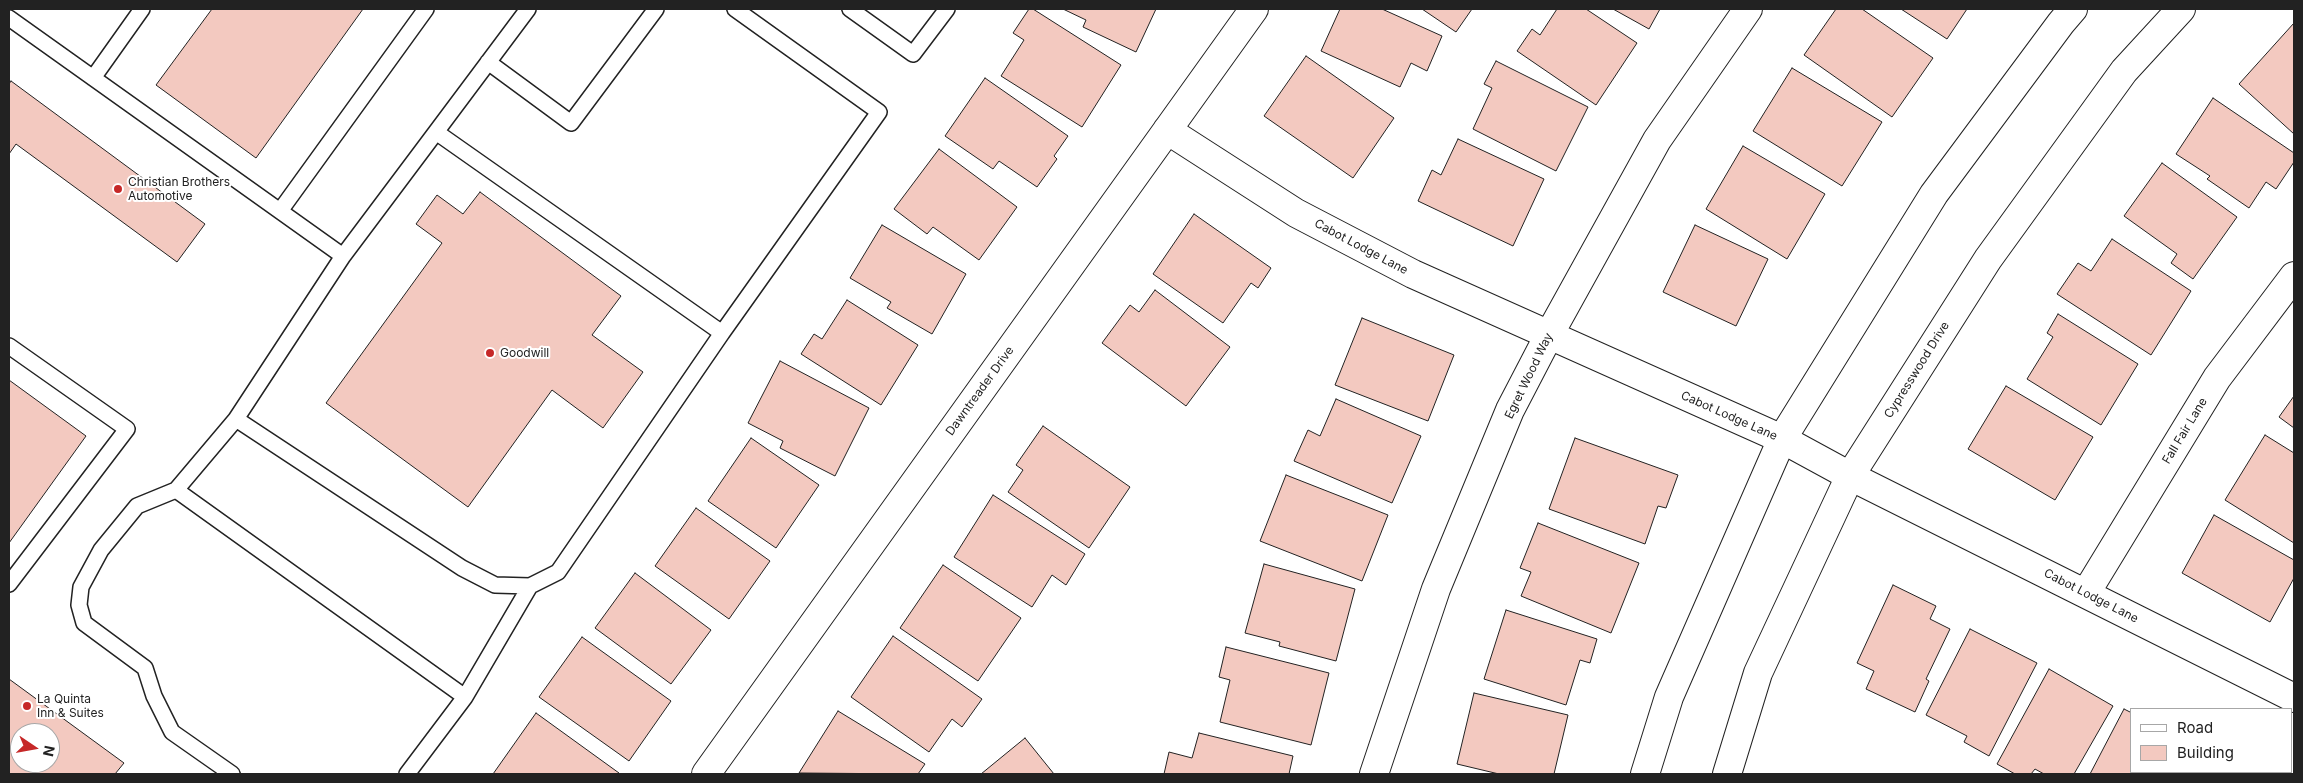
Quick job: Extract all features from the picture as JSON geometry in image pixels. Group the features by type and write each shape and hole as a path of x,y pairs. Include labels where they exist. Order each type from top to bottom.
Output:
{"street":[{"name":"Dawntreader Drive","path":"706,774 1254,9"},
{"name":"Egret Wood Way","path":"1374,774 1436,589 1510,410 1548,335 1656,140 1748,9"},
{"path":"1645,774 1669,697 1782,439 1934,194 2060,23 2073,9"},
{"name":"Cypresswood Drive","path":"1727,774 1758,673 1850,476 1988,259 2124,71 2181,9"},
{"name":"Cabot Lodge Lane","path":"1167,130 1296,213 1413,274 1782,439 1850,476 2294,698"},
{"name":"Fall Fair Lane","path":"2086,593 2217,378 2294,276"}],"lane":[{"path":"14,9 9,16 343,256"},
{"path":"93,78 142,9"},
{"path":"280,211 426,9"},
{"path":"232,774 172,732 154,696 146,668 84,624 80,605 81,587 100,550 137,506 176,490 236,419 343,256 528,9"},
{"path":"488,62 571,124 656,9"},
{"path":"236,419 462,568 495,585 530,586 558,572 722,333 879,112 735,9"},
{"path":"850,9 913,54 947,9"},
{"path":"436,132 722,333"},
{"path":"9,346 127,429 9,584"},
{"path":"176,490 465,697"},
{"path":"407,774 465,697 530,586"}],"building":[{"path":"212,9 363,9 256,158 156,85"},
{"path":"1029,9 1033,9 1121,65 1082,127 1001,76 1024,40 1013,33"},
{"path":"1063,9 1156,9 1136,52 1083,27 1086,20"},
{"path":"1340,9 1382,9 1442,36 1427,71 1411,63 1400,87 1321,51"},
{"path":"1422,9 1472,9 1456,32"},
{"path":"1557,9 1586,9 1637,43 1596,105 1517,51 1532,29 1540,35"},
{"path":"1613,9 1660,9 1649,29"},
{"path":"1836,9 1862,9 1933,58 1892,117 1804,55"},
{"path":"1901,9 1967,9 1947,39"},
{"path":"2294,23 2294,134 2239,84"},
{"path":"1306,56 1394,118 1353,178 1264,116"},
{"path":"1496,61 1588,107 1556,171 1473,129 1492,88 1484,84"},
{"path":"1792,68 1882,122 1842,186 1753,131"},
{"path":"985,78 1068,136 1054,156 1057,159 1037,187 999,161 993,169 945,136"},
{"name":"Christian Brothers Automotive","path":"11,81 205,224 177,262 16,144 9,154 9,84"},
{"path":"2213,98 2294,153 2294,162 2276,189 2266,182 2249,208 2207,179 2210,176 2176,154"},
{"path":"1458,139 1544,179 1513,246 1418,201 1432,170 1441,175"},
{"path":"1743,146 1825,194 1787,259 1706,209"},
{"path":"939,149 1017,207 979,260 933,227 927,234 894,209"},
{"path":"2162,163 2237,217 2193,279 2171,263 2177,254 2124,216"},
{"name":"Goodwill","path":"480,192 621,296 592,335 643,372 603,428 552,390 468,507 326,403 442,243 416,224 437,195 463,214"},
{"path":"1194,214 1271,268 1258,288 1251,283 1223,323 1153,274"},
{"path":"882,225 966,274 932,334 887,308 891,302 850,278"},
{"path":"1695,225 1768,259 1736,326 1663,292"},
{"path":"2112,239 2191,291 2151,355 2057,294 2078,263 2091,271"},
{"path":"1155,290 1230,347 1186,406 1102,343 1130,305 1139,312"},
{"path":"847,300 918,345 881,405 801,354 814,334 822,339"},
{"path":"2058,314 2138,364 2101,425 2027,379 2053,337 2047,333"},
{"path":"1362,318 1454,355 1428,421 1335,385"},
{"path":"780,361 869,408 835,476 780,448 783,441 748,423"},
{"path":"9,380 86,436 9,543"},
{"path":"2006,386 2093,437 2055,500 1968,449"},
{"path":"2294,396 2294,428 2279,417"},
{"path":"1336,399 1421,436 1392,503 1294,461 1308,430 1320,436"},
{"path":"1043,426 1130,487 1089,548 1008,492 1023,470 1016,465"},
{"path":"2265,435 2294,453 2294,543 2225,500"},
{"path":"751,438 819,485 776,548 708,501"},
{"path":"1575,438 1678,475 1666,508 1658,506 1645,544 1549,509"},
{"path":"1286,475 1388,515 1362,581 1260,541"},
{"path":"993,495 1085,554 1066,585 1052,575 1032,607 954,557"},
{"path":"696,508 770,561 729,619 655,566"},
{"path":"2214,515 2294,560 2294,578 2270,622 2182,573"},
{"path":"1538,523 1639,563 1611,633 1521,596 1531,572 1520,568"},
{"path":"1264,564 1355,589 1336,661 1279,646 1280,642 1245,633"},
{"path":"943,565 1021,618 978,681 900,628"},
{"path":"635,573 711,630 671,684 595,628"},
{"path":"1893,585 1936,606 1930,619 1950,629 1926,679 1929,681 1915,712 1866,689 1874,671 1857,663"},
{"path":"1506,610 1597,639 1590,663 1580,660 1566,705 1484,679"},
{"path":"1970,629 2037,663 1989,756 1964,742 1967,736 1926,715"},
{"path":"893,636 982,699 962,727 952,719 929,752 851,697"},
{"path":"582,637 671,701 629,761 539,697"},
{"path":"1226,647 1329,673 1311,745 1220,722 1230,680 1219,677"},
{"path":"2049,669 2113,706 2074,774 2044,774 2035,769 2031,774 2015,774 1997,764"},
{"name":"La Quinta Inn & Suites","path":"9,679 124,763 115,774 9,774"},
{"path":"1474,693 1568,715 1554,774 1499,774 1457,764"},
{"path":"2124,709 2130,712 2130,773 2174,773 2174,774 2090,774"},
{"path":"838,711 925,764 918,774 799,773"},
{"path":"536,713 619,773 493,774"},
{"path":"1199,733 1293,756 1289,774 1164,774 1169,752 1192,758"},
{"path":"1025,738 1054,774 981,774"},
{"path":"2251,773 2254,774 2186,774"}],"place":[{"name":"Christian Brothers Automotive","path":"118,189"},
{"name":"Goodwill","path":"490,353"},
{"name":"La Quinta Inn & Suites","path":"27,706"}]}
